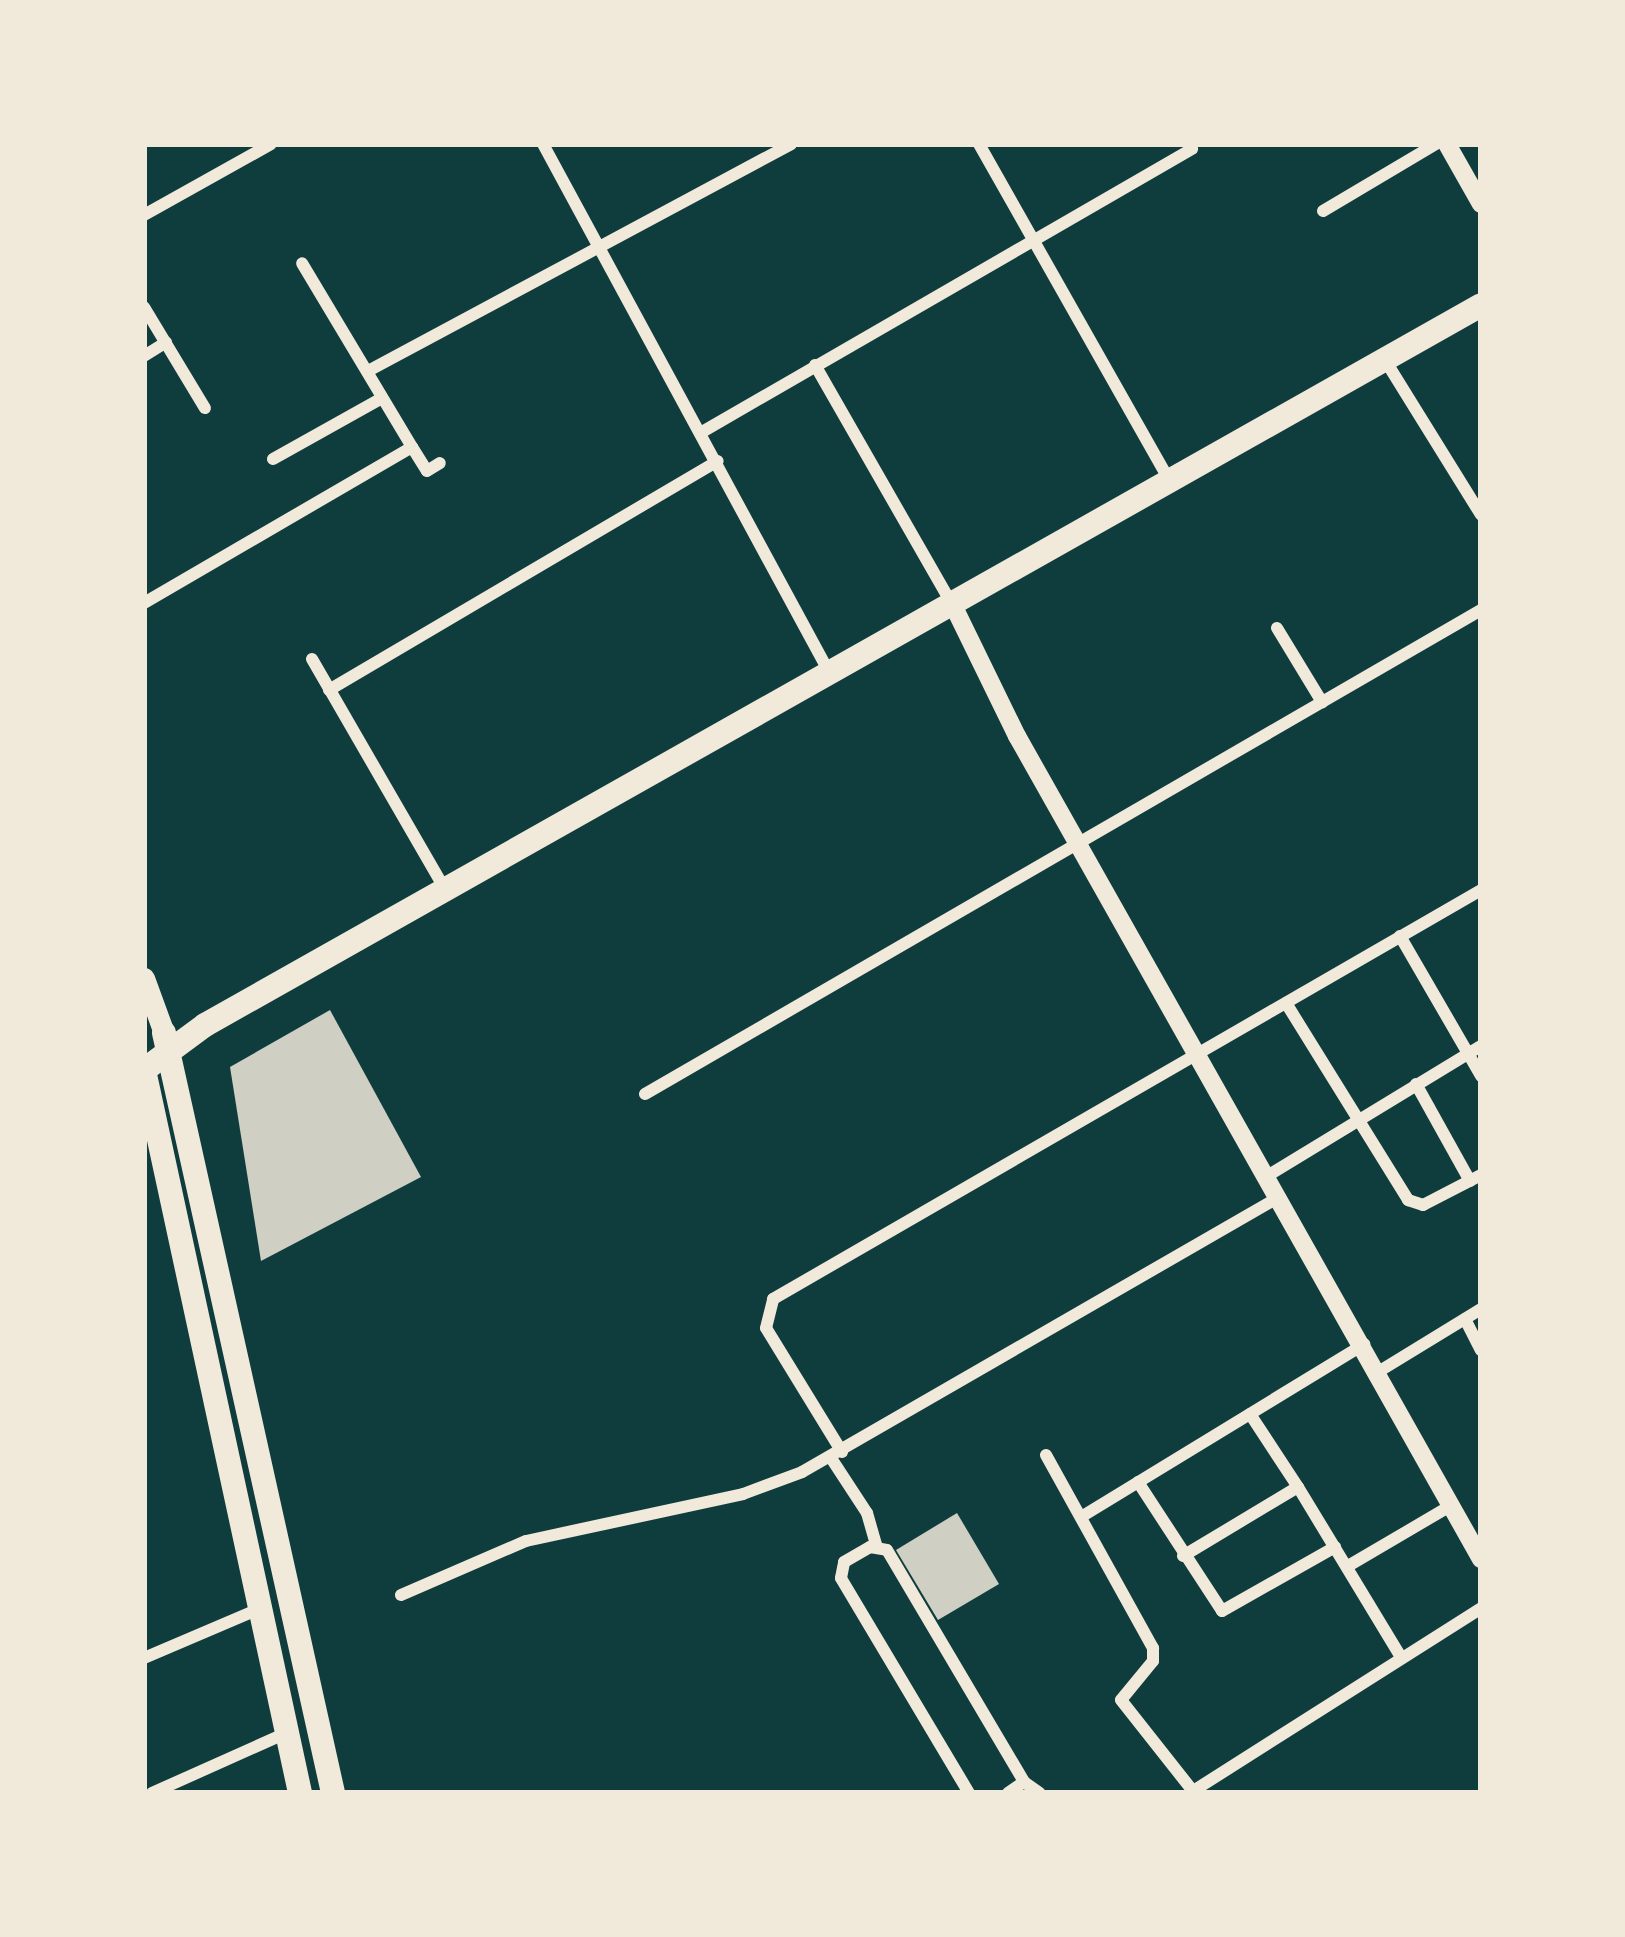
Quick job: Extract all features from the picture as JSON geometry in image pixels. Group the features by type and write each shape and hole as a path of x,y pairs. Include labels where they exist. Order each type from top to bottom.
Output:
{"main road":[{"path":"300,1793 144,1070 160,1044 205,1025 954,608 1481,305"},
{"path":"144,978 333,1793"}],"street":[{"path":"144,214 271,144"},
{"path":"543,144 830,675"},
{"path":"368,371 600,242 790,144"},
{"path":"979,144 1171,482"},
{"path":"1323,211 1436,144"},
{"path":"1447,144 1481,205"},
{"path":"702,432 1192,149"},
{"path":"302,263 427,471 440,463"},
{"path":"144,307 205,408"},
{"path":"144,356 166,343"},
{"path":"1385,360 1481,515"},
{"path":"815,365 1481,1559"},
{"path":"273,459 382,398"},
{"path":"144,603 412,447"},
{"path":"329,690 718,461"},
{"path":"646,1094 1481,610"},
{"path":"1276,628 1322,703"},
{"path":"312,659 446,890"},
{"path":"1040,1793 1024,1782 887,1550 876,1545 867,1513 766,1328 773,1299 1481,890"},
{"path":"1400,937 1475,1049 1481,1076"},
{"path":"1286,1003 1412,1204 1476,1178 1415,1084"},
{"path":"1267,1176 1475,1049"},
{"path":"401,1595 526,1541 743,1494 837,1455 1280,1197"},
{"path":"1378,1372 1481,1309"},
{"path":"1465,1319 1481,1350"},
{"path":"1081,1517 1364,1344"},
{"path":"1250,1414 1399,1654"},
{"path":"1046,1456 1155,1654 1121,1700 1191,1792 1399,1654 1481,1607"},
{"path":"1138,1482 1215,1606 1230,1612 1335,1547"},
{"path":"1183,1556 1298,1487"},
{"path":"1348,1566 1452,1505"},
{"path":"876,1545 844,1562 842,1578 969,1793"},
{"path":"144,1658 260,1609"},
{"path":"152,1793 286,1733"},
{"path":"1008,1793 1024,1782"}],"building":[{"path":"330,1010 421,1177 261,1261 230,1067"},
{"path":"957,1513 999,1584 938,1620 896,1550"}]}
